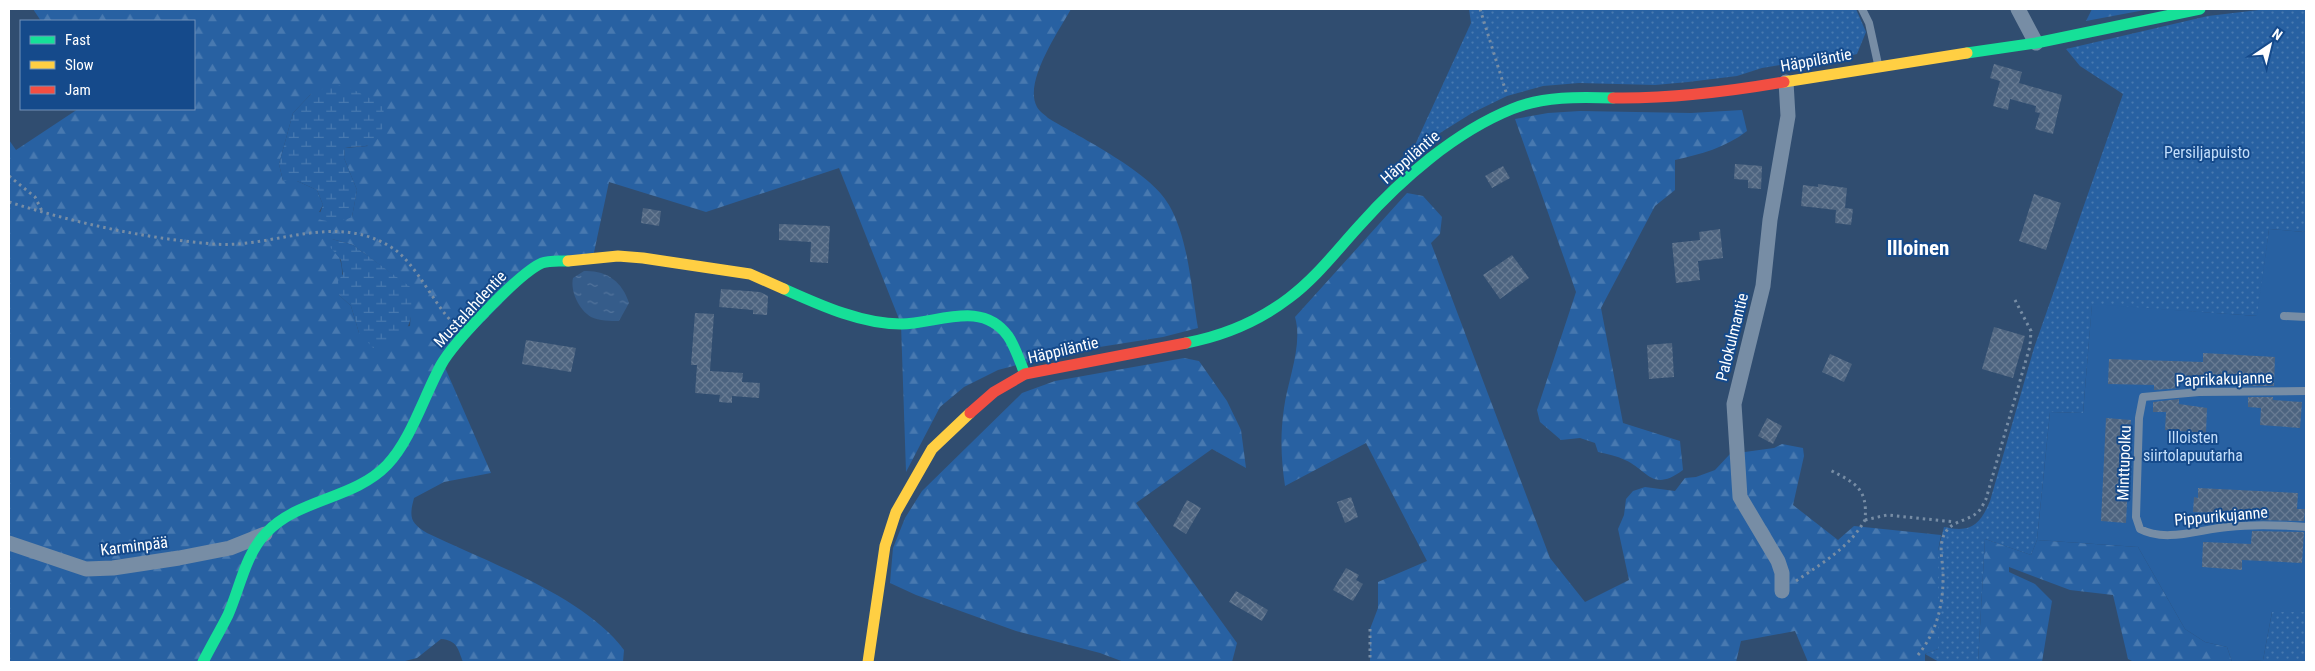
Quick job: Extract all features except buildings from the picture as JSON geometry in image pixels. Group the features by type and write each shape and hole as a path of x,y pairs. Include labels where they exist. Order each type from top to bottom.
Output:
{"street":[{"path":"2018,9 2036,43"},
{"name":"Häppiläntie","path":"868,662 885,546 896,512 932,449 962,418 994,392 1025,374 1200,340 1228,332 1260,316 1289,298 1317,273 1361,223 1447,144 1512,109 1545,100 1580,97 1616,99 1690,97 1878,65 2036,43 2200,9"},
{"name":"Palokulmantie","path":"1782,591 1782,573 1778,561 1740,496 1734,404 1763,286 1770,220 1788,116 1786,82"},
{"name":"Mustalahdentie","path":"203,662 228,614 242,574 265,534 288,514 362,485 387,465 401,446 442,363 484,313 514,283 542,263 593,257 626,256 750,274 812,302 867,320 901,324 977,315 993,322 1008,336 1025,374"},
{"name":"Karminpää","path":"9,544 86,569 113,568 230,548 265,534"}],"lane":[{"path":"1862,9 1869,23 1878,65"},
{"path":"2284,316 2306,317"},
{"name":"Paprikakujanne","path":"2143,397 2199,392 2306,391"},
{"name":"Minttupolku","path":"2140,529 2136,517 2139,418 2143,397"},
{"name":"Pippurikujanne","path":"2140,529 2149,533 2164,534 2228,526 2276,525 2306,527"}],"path":[{"path":"1480,9 1512,109"},
{"path":"9,176 36,197 43,213"},
{"path":"9,202 88,225 142,236 215,244 262,240 306,232 342,231 372,238 395,250 451,321 467,335"},
{"path":"1918,656 1930,640 1938,619 1941,602 1944,535 1955,522 1978,512 1986,499 2030,346 2031,331 2016,300"},
{"path":"1830,470 1854,482 1864,494 1865,520"},
{"path":"1782,591 1818,569 1844,546 1865,520 1887,515 1955,522"},
{"path":"1370,629 1370,662"}],"green space":[{"path":"33,9 1071,9 1051,43 1038,71 1034,97 1037,107 1048,118 1132,168 1160,193 1169,205 1176,219 1185,249 1198,328 1163,337 1068,352 998,370 964,387 940,407 906,472 901,324 839,168 706,212 609,182 593,257 541,263 443,363 491,473 444,482 414,498 411,515 414,523 427,533 533,582 585,613 607,631 624,650 623,662 463,662 454,643 441,639 417,658 401,662 9,662 9,140 16,150 76,110 195,110 195,20 40,20","holes":["311,94 368,146 345,148 344,158 357,190 352,217 319,212 323,205 317,190 297,181 283,181 279,164 293,113","332,239 353,245 412,289 410,326 359,333 351,306 339,295 342,266"]},
{"path":"1469,9 1856,9 1866,32 1857,54 1825,62 1797,62 1762,68 1737,76 1655,85 1579,83 1543,86 1507,96 1472,113 1440,133 1409,158 1471,23"},
{"path":"2092,9 2150,9 2086,21"},
{"name":"Persiljapuisto","path":"2267,9 2306,9 2306,232 2269,229 2258,316 2092,305 2083,413 2050,412 2037,540 2031,555 1985,539 1978,662 1939,662 1925,654 1938,649 1938,551 1944,527 1953,529 1968,528 1978,521 1990,501 2034,348 2123,94 2080,66 2066,49 2208,16"},
{"path":"334,84 354,90 383,105 384,117 380,135 371,144 345,148 344,158 357,190 352,217 340,221 318,219 323,205 317,190 297,181 283,181 279,164 293,113 311,94"},
{"path":"1742,110 1747,131 1739,137 1703,153 1675,160 1675,190 1655,206 1601,308 1623,423 1680,441 1683,470 1673,477 1657,480 1625,460 1598,452 1595,443 1580,438 1561,440 1540,422 1537,410 1576,292 1515,119 1548,113 1580,111 1691,113"},
{"path":"1407,193 1423,196 1442,217 1440,234 1431,243 1550,558 1585,602 1629,580 1618,529 1624,515 1626,499 1633,491 1645,487 1675,491 1685,478 1696,477 1715,470 1730,454 1774,448 1782,444 1803,448 1804,456 1793,505 1838,540 1854,526 1941,535 1938,551 1938,649 1925,654 1925,662 1808,662 1795,631 1741,641 1736,662 1370,662 1370,629 1378,608 1378,582 1427,561 1366,443 1285,486 1282,428 1284,408 1296,350 1297,328 1295,317"},
{"name":"Illoisten siirtolapuutarha","path":"2269,229 2306,232 2306,612 2272,612 2263,660 2232,662 2227,647 2205,642 2185,629 2138,547 2037,540 2050,412 2083,413 2092,304 2257,316"},
{"path":"332,239 353,245 413,289 412,312 407,328 388,345 376,351 359,333 351,306 339,295 338,281 343,274 341,260 330,247"},
{"path":"1184,358 1199,361 1227,401 1241,430 1246,468 1212,449 1136,503 1237,643 1232,662 1124,662 1100,653 1016,631 916,595 890,583 893,548 905,518 922,491 1022,393 1055,381"},
{"path":"1985,539 2031,555 2037,540 2138,547 2185,629 2205,642 2227,647 2232,662 2134,662 2128,659 2113,595 2070,590 2009,567 2009,572 2035,584 2052,601 2042,662 1978,662"},
{"path":"2272,612 2306,612 2306,662 2232,662 2263,660"}],"water":[{"path":"584,271 599,272 606,275 612,278 622,289 629,303 619,321 605,321 591,317 579,305 572,283 573,278"}],"traffic: fast":[{"path":"1967,53 2036,43 2200,9"},
{"path":"1186,343 1240,327 1265,314 1289,298 1317,273 1376,208 1411,174 1470,130 1512,109 1536,102 1575,98 1613,98"},
{"path":"203,662 228,615 248,561 266,533 279,521 310,505 358,485 373,477 387,465 396,455 410,431 441,365 472,326 503,294 532,269 545,262 568,261"},
{"path":"784,289 841,312 871,321 901,324 958,316 972,316 985,319 997,325 1008,336 1025,374"}],"traffic: slow":[{"path":"1784,82 1967,53"},
{"path":"568,261 618,256 643,258 750,274 784,289"},
{"path":"868,662 885,546 896,512 932,449 970,413"}],"traffic: jam":[{"path":"1613,98 1698,94 1784,82"},
{"path":"970,413 994,392 1025,374 1186,343"}],"district":[{"name":"Illoinen","path":"1918,248"}]}
